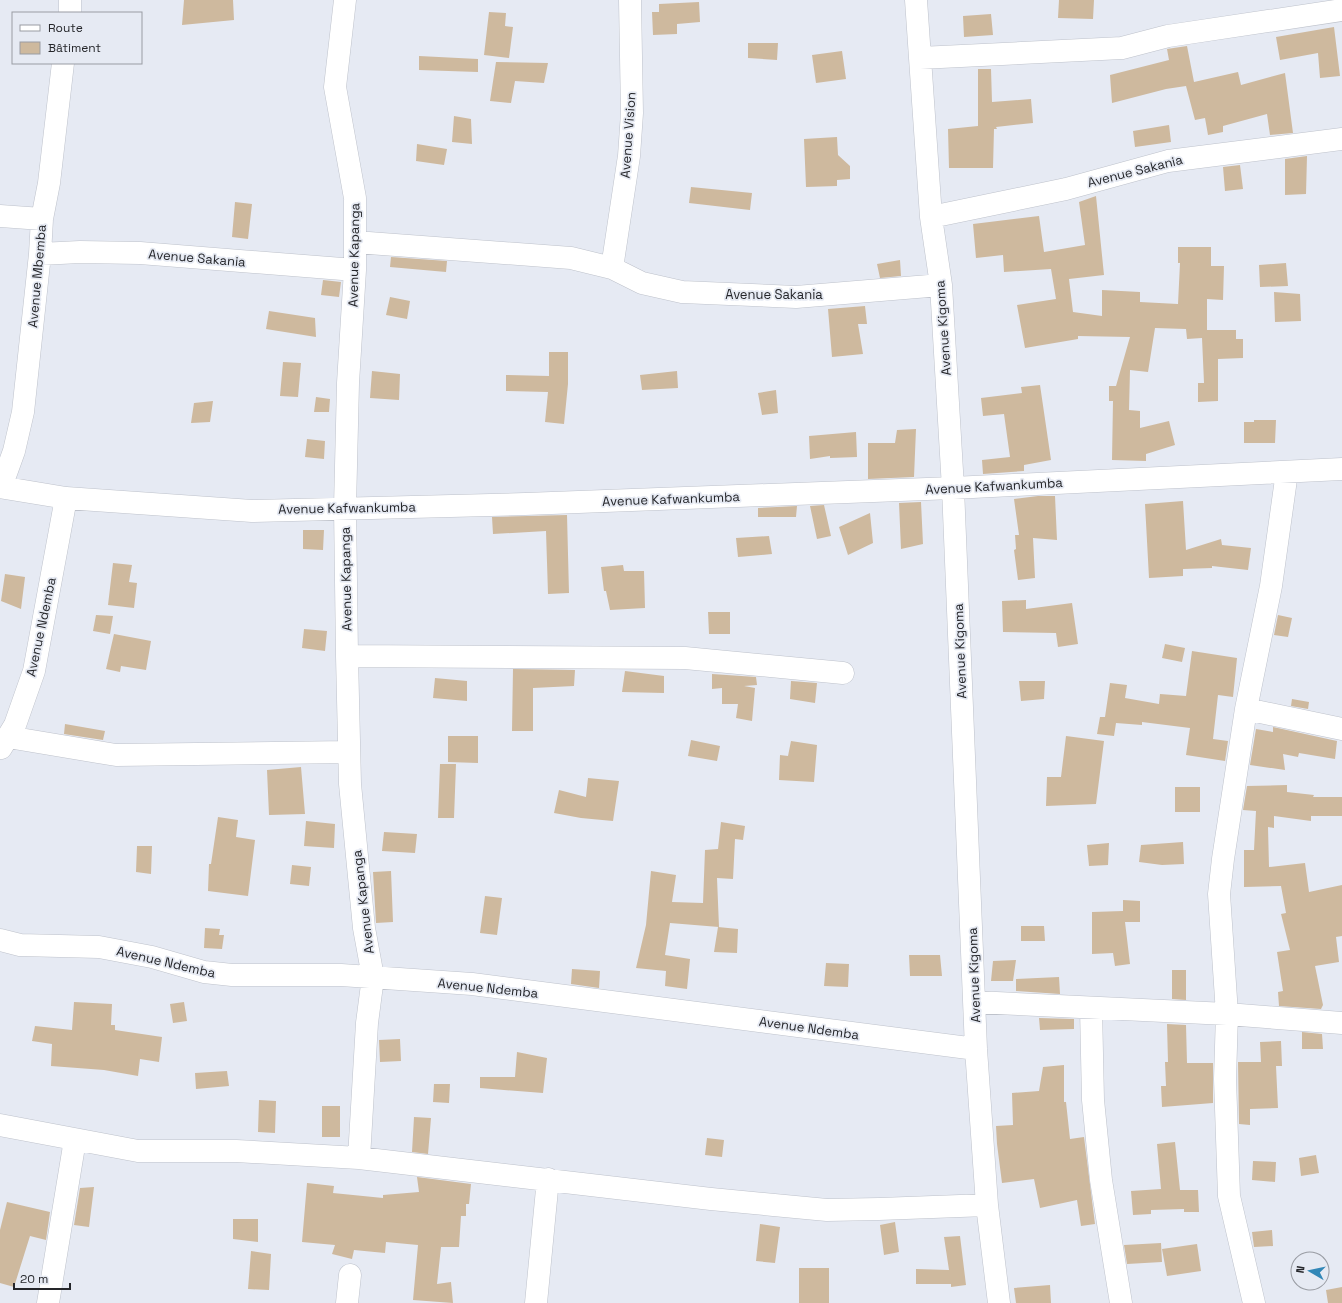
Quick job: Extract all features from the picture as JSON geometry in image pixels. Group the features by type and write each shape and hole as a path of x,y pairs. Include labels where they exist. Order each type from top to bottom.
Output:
{"street":[{"path":"70,0 70,12"},
{"name":"Avenue Kapanga","path":"345,0 335,87 355,198 355,270 348,383 345,507 349,752 350,784 364,928 373,977 367,1023 359,1158"},
{"name":"Avenue Vision","path":"612,268 629,156 632,120 630,0"},
{"name":"Avenue Kigoma","path":"916,0 931,217 941,285 953,488 976,1049 987,1205 999,1303"},
{"path":"920,58 1122,48 1168,36 1342,10"},
{"name":"Avenue Mbemba","path":"0,487 14,451 23,412 40,254 42,218 48,183 63,64"},
{"name":"Avenue Sakania","path":"931,217 1066,189 1168,161 1342,139"},
{"path":"0,216 42,218"},
{"name":"Avenue Sakania","path":"355,242 571,258 612,268 642,283 682,292 796,297 941,285"},
{"name":"Avenue Sakania","path":"40,254 80,252 140,253 355,270"},
{"name":"Avenue Kafwankumba","path":"0,487 66,498 252,511 345,507 525,504 953,488 1342,469"},
{"path":"1254,1303 1229,1196 1226,1079 1227,1014 1220,894 1223,859 1246,709 1271,586 1287,472"},
{"name":"Avenue Ndemba","path":"2,745 15,725 34,671 66,498"},
{"path":"347,656 685,658 843,673"},
{"path":"1246,709 1342,729"},
{"path":"2,745 116,755 349,752"},
{"name":"Avenue Ndemba","path":"0,940 20,945 99,947 152,957 204,972 232,976 342,975 472,984 976,1049"},
{"path":"975,1002 1227,1014 1342,1023"},
{"path":"1091,1008 1093,1100 1101,1180 1121,1303"},
{"path":"0,1125 138,1151 236,1151 359,1158 711,1199 827,1210 987,1205"},
{"path":"48,1303 75,1140"},
{"path":"536,1303 548,1179"},
{"path":"347,1303 350,1275"}],"building":[{"path":"184,0 233,0 234,20 182,25"},
{"path":"1059,0 1094,0 1093,19 1058,18"},
{"path":"699,2 700,22 677,24 677,34 653,35 652,12 659,12 659,4"},
{"path":"489,12 506,13 505,26 513,27 509,58 484,55"},
{"path":"991,14 993,35 964,37 963,16"},
{"path":"1334,27 1340,76 1320,78 1318,53 1280,60 1276,37"},
{"path":"748,43 778,43 777,60 748,58"},
{"path":"1187,46 1194,82 1238,72 1241,85 1285,73 1293,133 1270,135 1267,114 1223,126 1223,132 1208,135 1205,118 1195,120 1186,86 1166,89 1112,103 1110,75 1169,60 1167,49"},
{"path":"842,51 846,79 816,83 812,55"},
{"path":"419,56 478,59 478,72 419,70"},
{"path":"496,62 548,63 544,83 515,81 511,103 490,101"},
{"path":"978,69 991,69 992,102 1031,99 1033,123 996,127 997,129 994,129 993,168 949,168 948,129 978,126"},
{"path":"454,116 471,119 472,144 452,142"},
{"path":"1169,125 1171,142 1135,147 1133,131"},
{"path":"837,137 838,155 850,166 850,179 837,180 837,186 806,187 804,139"},
{"path":"417,144 447,149 444,165 416,161"},
{"path":"1307,156 1306,194 1285,195 1285,159"},
{"path":"1240,165 1243,189 1225,191 1223,167"},
{"path":"691,187 752,193 750,210 689,203"},
{"path":"1096,196 1104,275 1069,279 1073,312 1102,316 1102,290 1140,292 1140,302 1178,304 1180,263 1178,263 1178,247 1211,247 1211,266 1224,266 1223,300 1207,299 1207,330 1236,330 1236,339 1243,339 1243,358 1218,359 1218,401 1198,402 1198,383 1204,383 1202,338 1187,339 1186,329 1155,328 1148,372 1130,370 1129,410 1140,411 1140,428 1169,421 1175,445 1146,454 1146,461 1112,460 1113,401 1109,401 1109,386 1116,386 1130,337 1078,336 1078,339 1025,348 1017,305 1056,299 1051,269 1004,272 1003,255 976,258 973,224 1039,216 1044,252 1085,245 1079,202"},
{"path":"235,202 252,204 248,239 232,237"},
{"path":"391,257 447,261 446,272 390,267"},
{"path":"900,260 901,276 880,278 877,264"},
{"path":"1286,263 1288,286 1260,287 1259,265"},
{"path":"323,280 341,282 339,297 321,295"},
{"path":"1274,292 1300,294 1301,321 1275,322"},
{"path":"390,297 410,301 407,319 386,315"},
{"path":"865,306 867,324 858,324 863,354 832,357 828,309"},
{"path":"269,311 315,318 316,337 266,329"},
{"path":"549,352 568,352 568,384 564,424 545,422 548,392 506,391 506,375 549,376"},
{"path":"283,362 301,363 298,397 280,396"},
{"path":"372,371 400,374 399,400 370,398"},
{"path":"677,371 678,388 642,390 640,375"},
{"path":"1040,385 1051,460 1024,465 1024,471 983,474 982,460 1010,457 1004,414 983,416 981,398 1022,393 1021,387"},
{"path":"776,390 778,413 762,415 758,393"},
{"path":"316,397 330,399 329,412 314,412"},
{"path":"213,401 210,422 191,423 194,403"},
{"path":"1254,420 1276,420 1275,443 1244,443 1244,422 1254,422"},
{"path":"916,429 914,477 868,479 868,443 895,443 897,430"},
{"path":"856,432 857,457 830,458 830,456 810,459 809,436"},
{"path":"307,439 325,441 324,459 305,457"},
{"path":"1038,496 1055,496 1057,540 1033,538 1035,578 1018,580 1014,550 1016,549 1015,535 1019,535 1014,499"},
{"path":"1183,501 1186,550 1221,539 1222,545 1251,548 1248,570 1212,566 1212,568 1183,569 1183,576 1149,578 1145,504"},
{"path":"921,502 923,544 901,549 899,503"},
{"path":"824,505 831,536 817,539 810,506"},
{"path":"797,506 796,517 758,517 758,508"},
{"path":"870,513 873,543 848,555 839,527"},
{"path":"567,515 569,593 548,594 546,531 493,534 492,517"},
{"path":"303,530 324,530 323,550 303,549"},
{"path":"769,536 772,554 738,557 736,538"},
{"path":"113,563 132,565 129,582 137,583 134,608 108,605"},
{"path":"623,565 624,571 644,571 645,608 610,610 606,591 604,591 601,567"},
{"path":"5,574 25,577 21,609 1,601"},
{"path":"1026,600 1026,609 1072,603 1078,644 1058,647 1056,633 1003,632 1002,601"},
{"path":"708,612 730,612 730,634 709,634"},
{"path":"96,615 113,616 110,634 93,631"},
{"path":"1278,615 1292,618 1288,637 1274,635"},
{"path":"304,629 327,631 325,651 302,648"},
{"path":"114,634 151,641 146,670 121,666 120,672 106,669"},
{"path":"1165,644 1185,648 1182,662 1162,658"},
{"path":"1192,651 1237,658 1233,697 1218,695 1213,739 1228,741 1225,761 1186,755 1190,728 1142,722 1142,725 1116,723 1114,736 1097,734 1100,717 1105,717 1110,683 1127,685 1125,698 1159,704 1160,694 1186,696"},
{"path":"513,669 575,670 574,686 533,688 533,731 512,731"},
{"path":"625,671 664,676 664,693 622,692"},
{"path":"712,674 756,677 757,685 744,686 755,688 752,721 736,718 738,704 722,704 722,688 712,689"},
{"path":"435,678 467,681 467,701 433,698"},
{"path":"791,681 817,683 815,703 790,699"},
{"path":"1019,681 1045,681 1044,699 1021,701"},
{"path":"1292,699 1309,702 1308,709 1291,706"},
{"path":"65,724 105,731 103,740 64,734"},
{"path":"1273,727 1337,741 1335,759 1299,753 1298,757 1283,754 1285,770 1250,765 1256,729 1273,732"},
{"path":"448,736 478,736 478,763 448,762"},
{"path":"1066,736 1104,741 1096,804 1046,806 1047,777 1061,777"},
{"path":"691,740 720,746 717,761 688,756"},
{"path":"791,741 817,745 814,782 779,780 780,755 788,756"},
{"path":"440,764 456,764 454,818 438,818"},
{"path":"301,767 305,814 269,815 267,770"},
{"path":"588,778 619,781 613,821 581,818 554,813 559,790 586,797"},
{"path":"1287,785 1287,792 1314,795 1313,797 1342,797 1342,816 1311,816 1311,821 1274,816 1274,828 1268,827 1269,867 1305,863 1309,892 1342,885 1342,936 1336,937 1339,962 1315,966 1323,1005 1321,1009 1279,1006 1278,992 1283,991 1277,952 1290,950 1281,914 1286,913 1281,886 1244,887 1244,850 1254,850 1256,811 1243,810 1247,786"},
{"path":"1175,787 1200,787 1200,812 1175,812"},
{"path":"218,817 238,820 236,837 255,840 248,896 208,891 209,864 211,864"},
{"path":"306,821 335,824 334,848 304,846"},
{"path":"721,822 745,826 743,840 735,839 733,879 717,878 719,927 670,923 665,955 690,959 687,989 665,986 666,971 636,968 646,925 651,871 676,875 672,902 703,903 705,850 718,849"},
{"path":"384,832 417,834 415,853 382,851"},
{"path":"1183,842 1184,864 1162,865 1139,862 1141,845"},
{"path":"1109,843 1108,865 1089,866 1087,845"},
{"path":"137,846 152,846 151,874 136,872"},
{"path":"292,865 311,867 309,886 290,884"},
{"path":"391,871 393,922 376,923 373,872"},
{"path":"485,896 502,898 497,935 480,933"},
{"path":"1123,900 1140,901 1140,922 1125,922 1130,964 1115,966 1113,953 1092,954 1092,912 1123,911"},
{"path":"1021,926 1044,926 1045,941 1021,941"},
{"path":"718,927 738,929 737,953 714,952"},
{"path":"205,928 220,929 219,935 224,935 222,949 204,948"},
{"path":"909,955 940,955 942,976 910,976"},
{"path":"1016,960 1013,981 991,981 993,961"},
{"path":"826,963 849,964 848,987 824,986"},
{"path":"572,969 600,971 599,988 571,984"},
{"path":"1172,970 1186,970 1186,1000 1172,999"},
{"path":"1059,977 1060,994 1016,991 1016,979"},
{"path":"74,1002 112,1004 111,1025 115,1025 115,1030 162,1037 159,1062 140,1059 138,1076 104,1070 51,1066 52,1044 32,1041 35,1026 72,1030"},
{"path":"184,1002 187,1021 173,1023 170,1004"},
{"path":"1039,1018 1074,1019 1074,1029 1040,1030"},
{"path":"1167,1024 1186,1025 1187,1063 1213,1063 1213,1103 1162,1107 1161,1086 1166,1086 1165,1062 1168,1062"},
{"path":"1302,1032 1322,1034 1323,1049 1302,1049"},
{"path":"400,1039 401,1061 380,1062 379,1040"},
{"path":"1281,1041 1282,1066 1276,1066 1278,1108 1250,1109 1250,1125 1239,1124 1238,1062 1261,1062 1260,1042"},
{"path":"517,1052 547,1058 543,1093 480,1088 480,1077 515,1077"},
{"path":"1064,1065 1064,1102 1066,1102 1070,1139 1084,1137 1095,1224 1081,1226 1077,1200 1040,1208 1034,1179 1002,1183 996,1126 1013,1125 1012,1093 1039,1091 1043,1067"},
{"path":"227,1071 229,1086 196,1089 195,1073"},
{"path":"434,1084 450,1084 449,1103 433,1102"},
{"path":"259,1100 276,1101 275,1133 258,1132"},
{"path":"322,1106 340,1106 340,1137 322,1137"},
{"path":"414,1117 431,1118 428,1154 412,1152"},
{"path":"707,1138 724,1140 722,1157 705,1155"},
{"path":"1175,1142 1180,1190 1198,1190 1199,1212 1184,1212 1184,1209 1151,1210 1151,1214 1133,1215 1131,1191 1161,1189 1157,1144"},
{"path":"1316,1155 1319,1173 1301,1176 1299,1158"},
{"path":"1253,1161 1276,1162 1275,1182 1252,1180"},
{"path":"417,1177 471,1184 469,1204 466,1204 466,1216 461,1216 459,1247 441,1247 437,1284 451,1282 453,1303 413,1300 418,1245 386,1242 385,1253 354,1250 352,1259 332,1254 335,1245 302,1242 307,1183 334,1186 333,1193 383,1198 383,1195 419,1192"},
{"path":"94,1187 89,1227 74,1225 80,1188"},
{"path":"7,1202 50,1212 46,1240 30,1236 14,1287 0,1283 0,1230"},
{"path":"233,1219 258,1219 258,1242 233,1239"},
{"path":"895,1222 899,1252 884,1255 880,1225"},
{"path":"760,1224 780,1227 775,1263 756,1261"},
{"path":"1272,1230 1273,1246 1254,1247 1252,1232"},
{"path":"960,1236 966,1285 951,1287 951,1284 916,1284 916,1269 949,1270 944,1237"},
{"path":"1161,1243 1162,1262 1127,1264 1124,1245"},
{"path":"1197,1244 1201,1271 1167,1276 1162,1249"},
{"path":"251,1251 271,1254 269,1290 248,1289"},
{"path":"799,1268 829,1268 829,1303 799,1303"},
{"path":"1050,1285 1051,1303 1016,1303 1014,1288"},
{"path":"1342,1287 1342,1303 1328,1303 1326,1291 1330,1291 1330,1289"}]}
